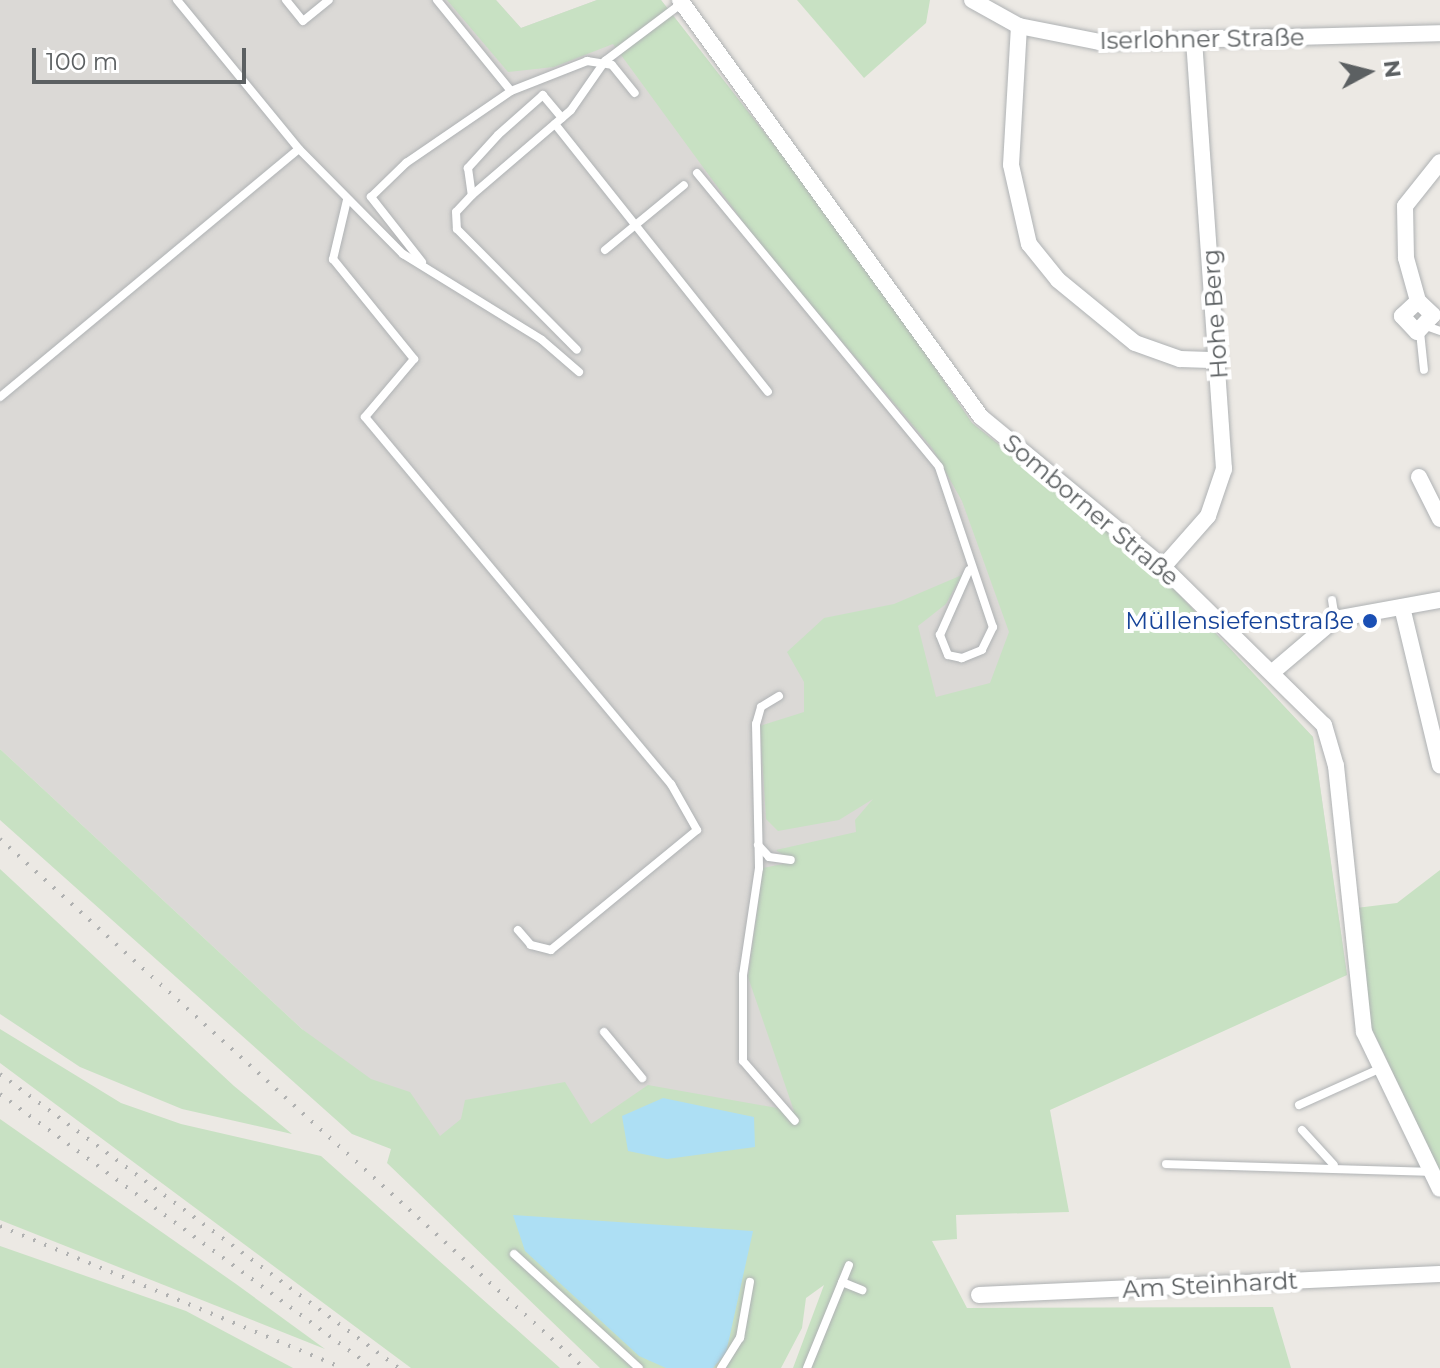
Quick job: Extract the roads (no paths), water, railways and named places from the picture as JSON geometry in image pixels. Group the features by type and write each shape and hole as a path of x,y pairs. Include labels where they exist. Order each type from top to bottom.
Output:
{"street":[{"name":"Iserlohner Straße","path":"972,0 1019,26 1100,42 1440,33"},
{"name":"Somborner Straße","path":"681,2 981,417 1163,567 1313,709 1331,743 1361,1018 1379,1069 1440,1189"},
{"path":"1019,26 1011,165 1029,244 1058,280 1135,343 1180,359 1218,360"},
{"name":"Hohe Berg","path":"1163,567 1219,492 1225,447 1194,41"},
{"path":"1418,301 1402,316 1407,328 1430,330 1432,311 1418,301 1406,258 1405,206 1440,162"},
{"path":"1419,477 1440,519"},
{"path":"1275,670 1335,619 1440,600"},
{"path":"1402,607 1440,765"},
{"name":"Am Steinhardt","path":"979,1295 1440,1274"}],"lane":[{"path":"177,0 299,149 347,200 425,265 579,372"},
{"path":"286,0 303,21 325,1"},
{"path":"437,0 511,91"},
{"path":"425,265 371,197 425,147 511,91 605,61 681,2"},
{"path":"605,61 635,93"},
{"path":"577,350 457,229 456,212 559,121 598,81 605,61"},
{"path":"472,195 468,168 543,95 632,228 768,392"},
{"path":"0,397 299,149"},
{"path":"697,173 939,467 970,549 969,570 940,635 948,655 962,658 982,650 993,627 969,570"},
{"path":"605,250 684,185"},
{"path":"347,200 333,259 414,359 365,417 671,784 697,830 551,950 531,945 518,930"},
{"path":"1424,370 1430,330"},
{"path":"1332,600 1335,619"},
{"path":"779,696 761,707 756,724 758,844 743,1061 795,1121"},
{"path":"758,844 769,857 791,860"},
{"path":"604,1032 642,1078"},
{"path":"1299,1105 1379,1069"},
{"path":"1302,1130 1334,1166"},
{"path":"1166,1164 1334,1166 1431,1172"},
{"path":"514,1254 640,1367"},
{"path":"807,1368 849,1265"},
{"path":"721,1368 740,1338 750,1282"},
{"path":"842,1282 862,1290"}],"water":[{"path":"663,1098 754,1117 755,1147 667,1159 628,1151 622,1116"},
{"path":"513,1215 753,1231 726,1353 713,1368 666,1368 639,1356 525,1251"}],"railway":[{"path":"0,839 584,1368"},
{"path":"0,1074 399,1368"},
{"path":"0,1094 373,1368"},
{"path":"0,1226 342,1368"}],"place":[{"name":"Müllensiefenstraße","path":"1370,621"}]}
